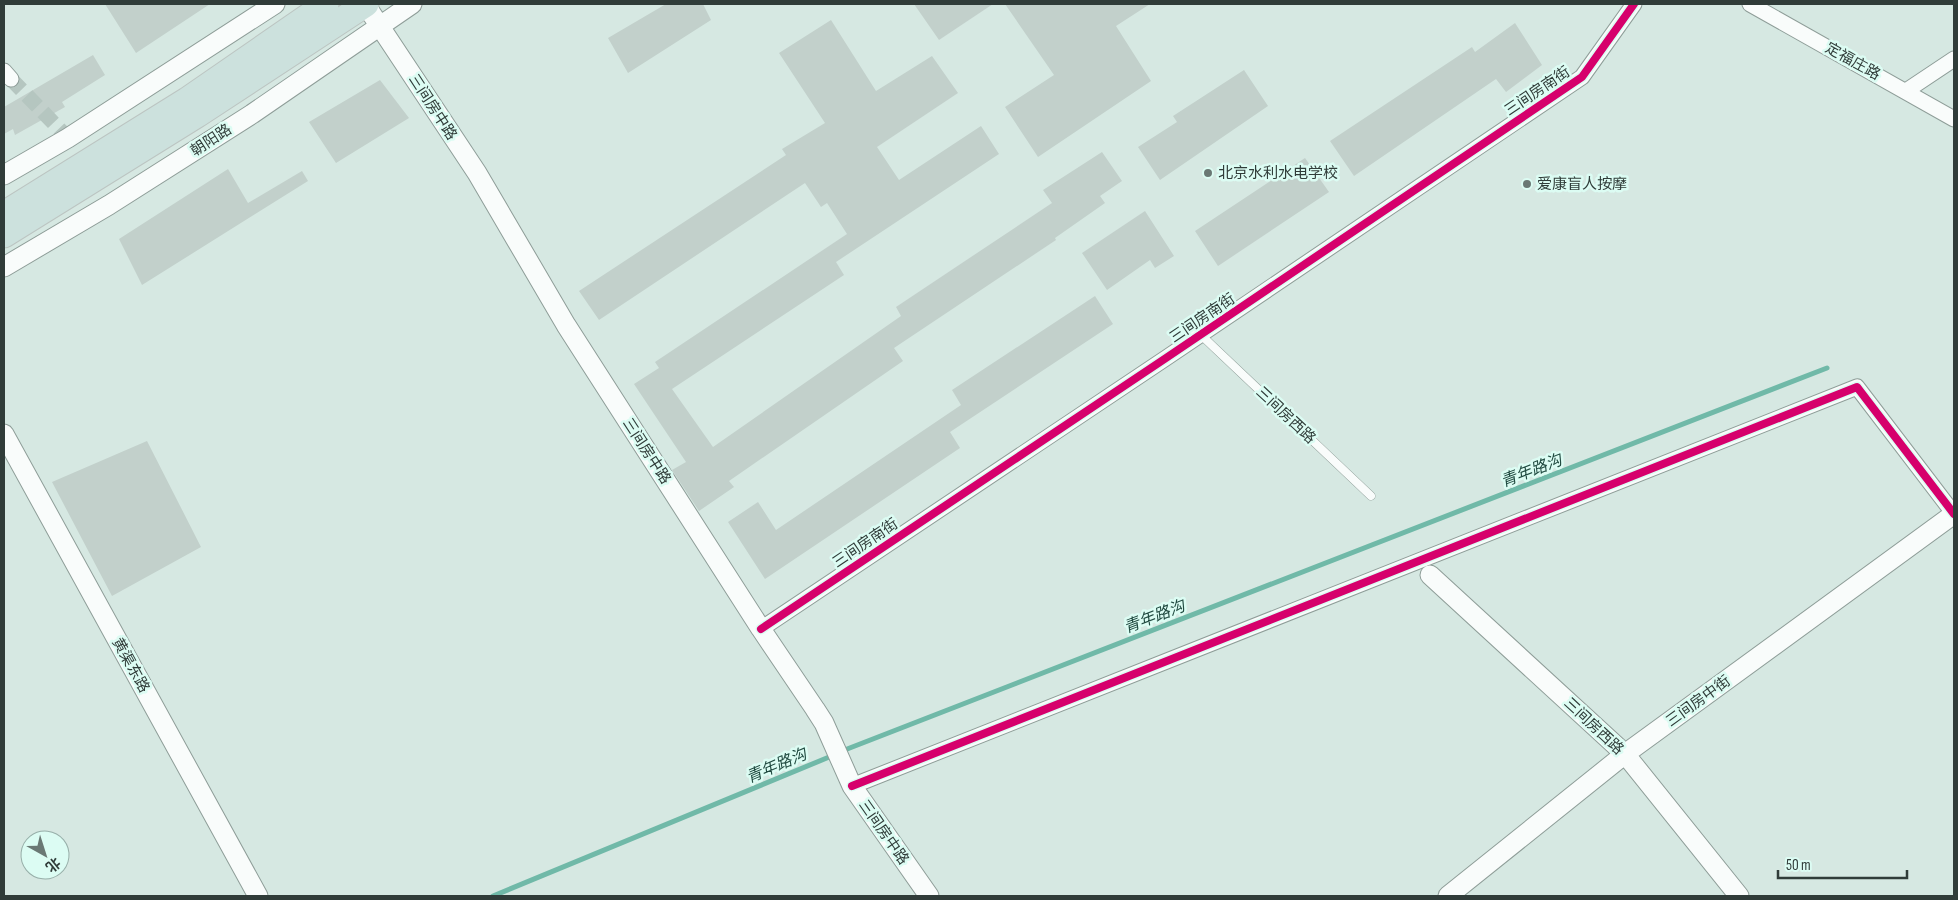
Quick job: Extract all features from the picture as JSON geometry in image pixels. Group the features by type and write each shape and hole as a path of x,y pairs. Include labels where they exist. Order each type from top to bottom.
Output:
{"highway":[{"path":"4,214 187,100 326,4"},
{"name":"朝阳路","path":"4,235 197,116 365,4"}],"street":[{"path":"4,175 68,138 275,4"},
{"name":"三间房中路","path":"365,4 477,173 566,325 761,629 824,723 850,781 929,896"},
{"name":"朝阳路","path":"4,267 109,206 252,114 412,4"},
{"name":"三间房南街","path":"761,629 1201,335 1582,77 1634,4"},
{"name":"定福庄路","path":"1750,4 1906,90 1954,119"},
{"path":"1906,90 1954,59"},
{"path":"850,781 1857,386 1954,514"},
{"name":"黄渠东路","path":"4,434 258,896"},
{"name":"三间房中街","path":"1448,896 1625,754 1954,514"},
{"name":"三间房西路","path":"1430,575 1625,754 1739,896"}],"lane":[{"name":"三间房西路","path":"1201,335 1372,496"}],"building":[{"path":"105,4 210,4 136,53"},
{"path":"666,4 703,4 711,20 628,73 608,38"},
{"path":"914,4 993,4 939,40"},
{"path":"1005,4 1150,4 1116,26 1151,81 1038,157 1005,107 1054,75"},
{"path":"831,20 876,91 932,56 958,93 877,147 899,180 981,126 999,154 836,262 844,275 672,389 713,447 901,316 896,307 1052,203 1043,190 1102,152 1122,181 1100,196 1105,203 1055,238 1056,240 894,348 903,361 729,481 734,487 699,511 672,470 686,462 634,384 659,368 655,362 847,234 827,203 821,207 805,183 599,320 579,291 786,155 782,149 825,123 779,53"},
{"path":"1515,23 1542,65 1506,92 1496,79 1354,176 1330,141 1472,47 1475,52"},
{"path":"93,55 105,75 62,102 65,107 15,135 13,129 4,134 4,107"},
{"path":"1244,70 1268,106 1160,180 1138,147 1177,122 1173,116"},
{"path":"380,80 409,118 336,163 309,122"},
{"path":"1305,158 1329,192 1218,266 1195,231"},
{"path":"228,169 248,203 302,171 308,181 142,285 119,239"},
{"path":"1145,211 1174,256 1155,268 1150,260 1107,290 1082,253"},
{"path":"1095,296 1113,324 950,432 960,448 765,579 728,522 758,502 776,530 961,405 952,390"},
{"path":"147,441 201,547 112,596 52,482"}],"waterway":[{"name":"青年路沟","path":"842,751 1827,368"},
{"name":"青年路沟","path":"493,896 834,755"}],"tunnel":[{"path":"11,79 68,138"}],"cycle path":[{"path":"761,629 1582,77 1634,4"},
{"path":"852,786 1857,387 1954,514"}],"place":[{"name":"北京水利水电学校","path":"1208,173"},
{"name":"爱康盲人按摩","path":"1527,184"}]}
